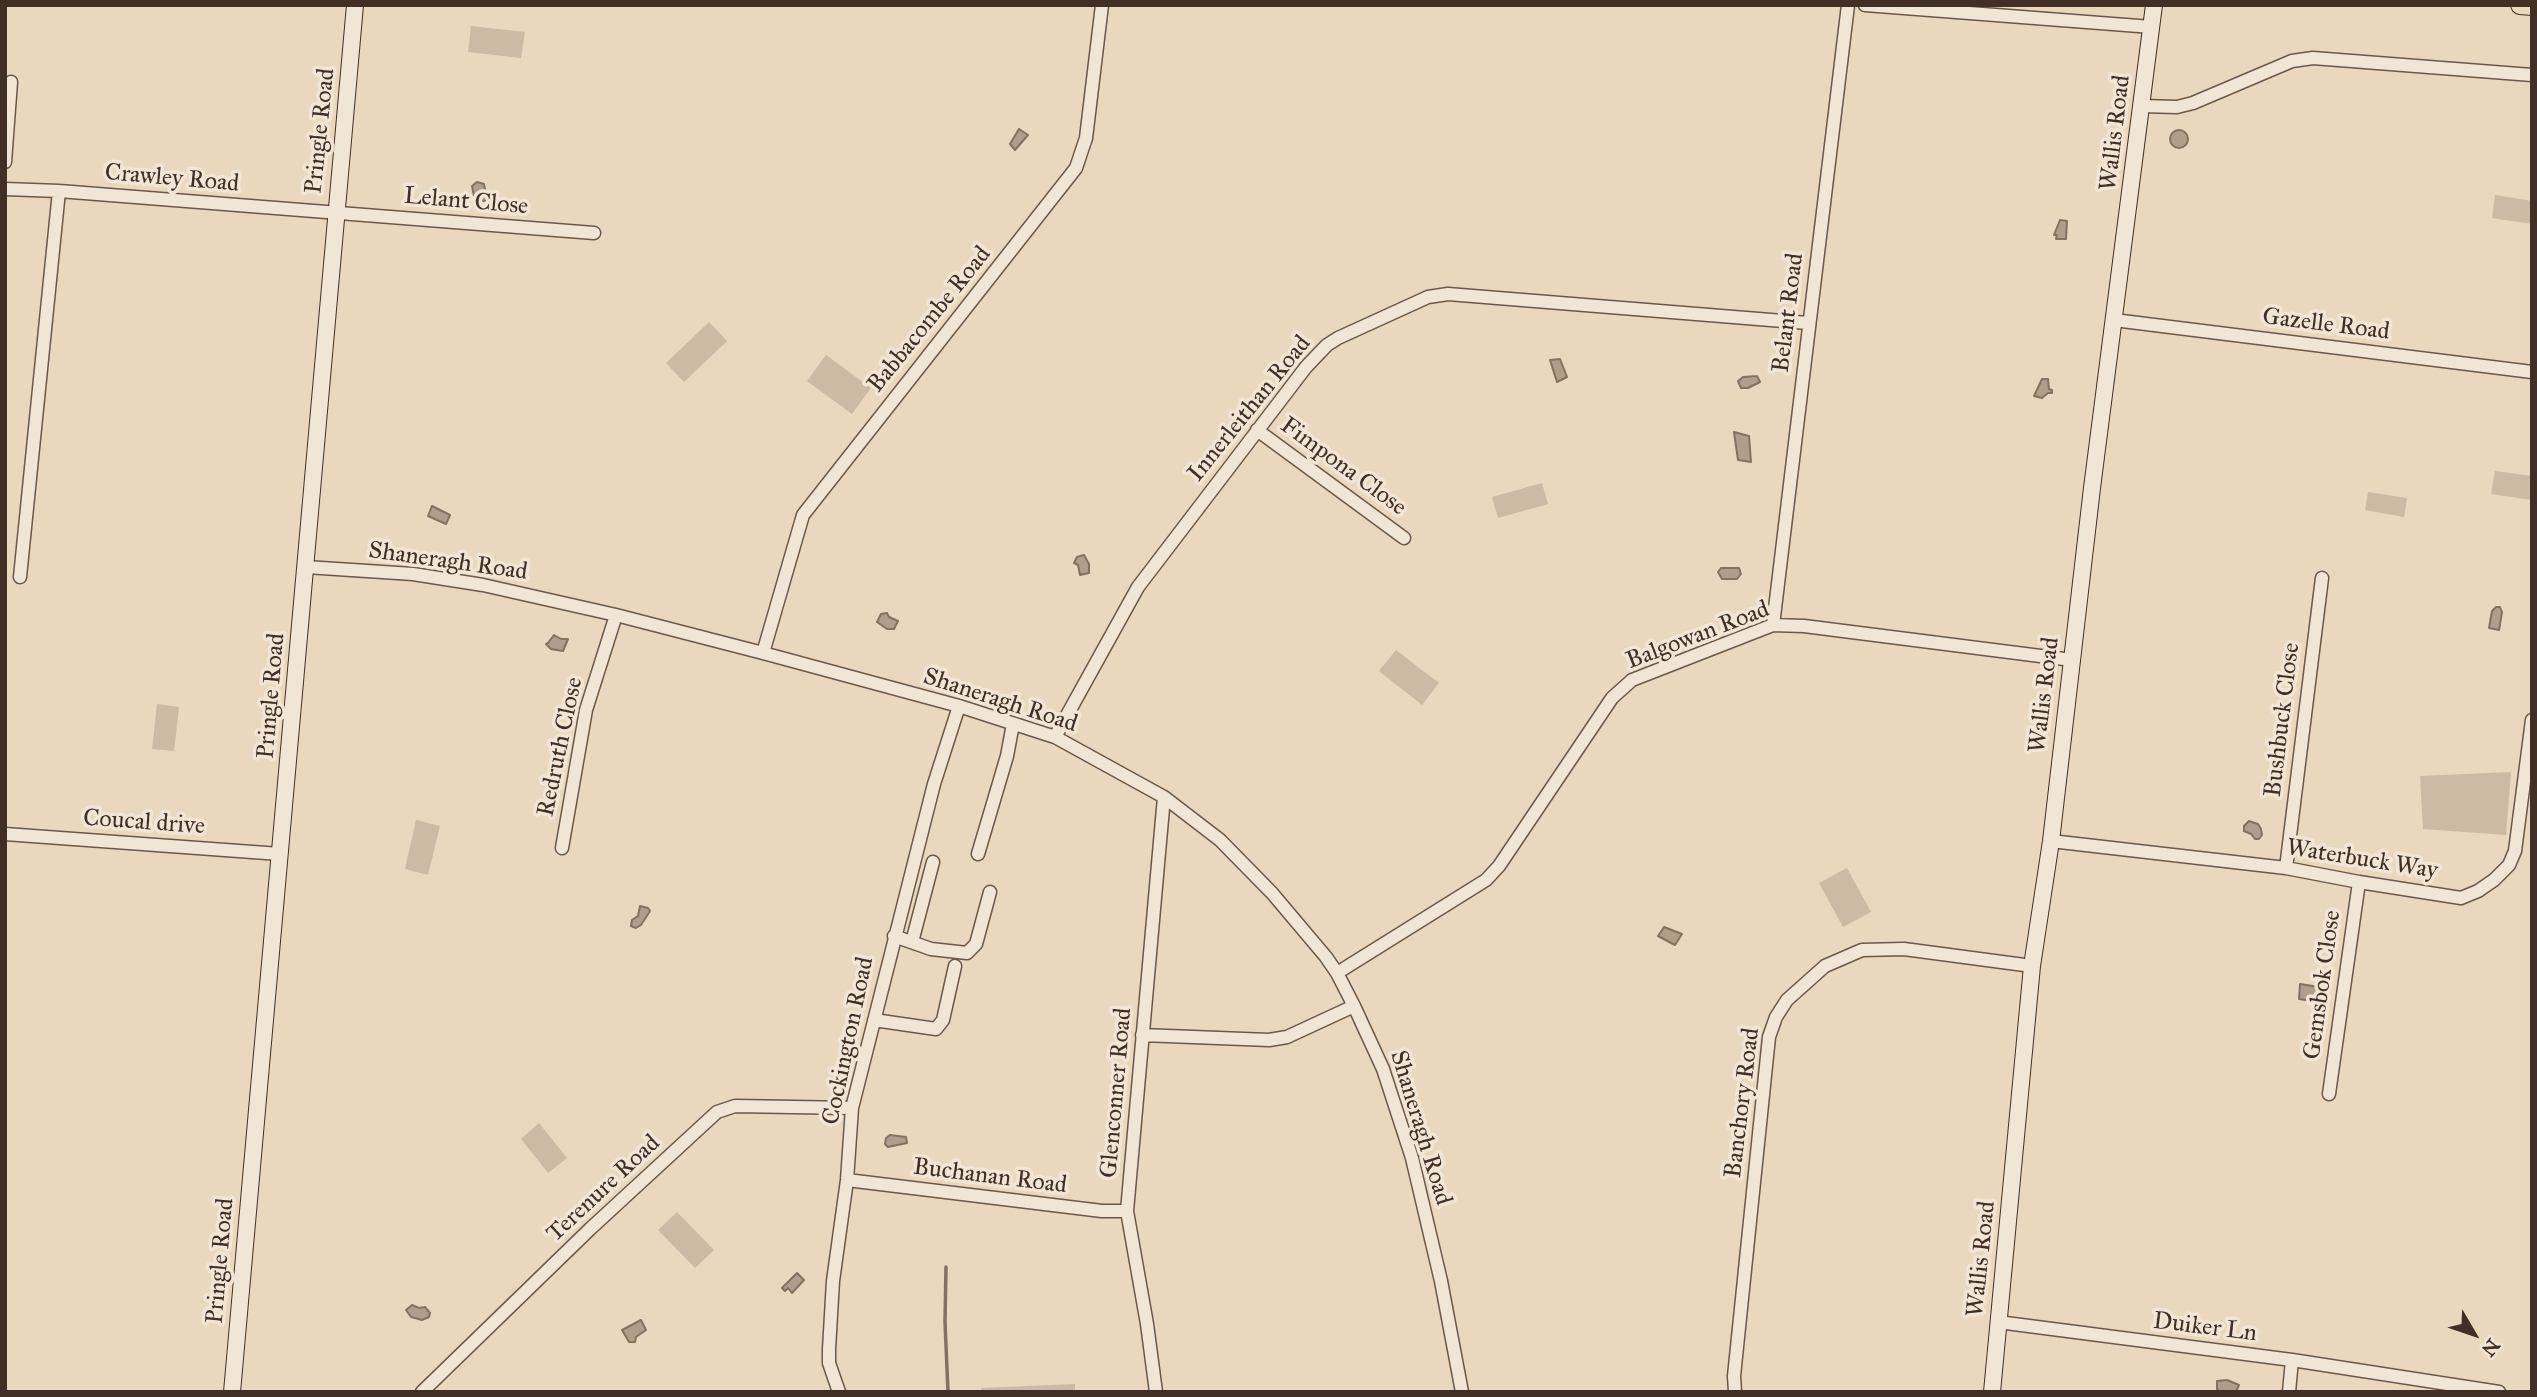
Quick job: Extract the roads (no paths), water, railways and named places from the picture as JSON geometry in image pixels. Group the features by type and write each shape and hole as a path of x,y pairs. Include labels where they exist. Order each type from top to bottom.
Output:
{"main road":[{"path":"2520,5 2532,6"}],"street":[{"name":"Pringle Road","path":"232,1392 355,5"},
{"name":"Babbacombe Road","path":"763,653 803,515 1076,168 1086,138 1102,5"},
{"name":"Belant Road","path":"1773,625 1848,5"},
{"path":"1865,5 2152,27"},
{"name":"Wallis Road","path":"1992,1392 2007,1255 2032,966 2051,841 2154,5"},
{"path":"2142,106 2177,107 2193,103 2292,61 2313,58 2532,75"},
{"path":"5,162 11,82"},
{"name":"Crawley Road","path":"5,189 335,213"},
{"path":"20,577 59,191"},
{"name":"Lelant Close","path":"335,213 594,233"},
{"name":"Innerleithan Road","path":"1055,737 1138,587 1306,367 1327,345 1428,297 1462,295 1808,323"},
{"name":"Gazelle Road","path":"2114,320 2532,372"},
{"name":"Fimpona Close","path":"1257,430 1404,538"},
{"name":"Shaneragh Road","path":"306,567 425,575 483,585 616,615 763,653 959,706 1055,737 1164,797 1220,840 1250,869 1300,925 1337,973 1354,1006 1383,1069 1412,1158 1441,1282 1462,1392"},
{"name":"Bushbuck Close","path":"2286,868 2322,578"},
{"name":"Redruth Close","path":"562,848 586,710 616,615"},
{"name":"Balgowan Road","path":"1337,973 1486,880 1499,866 1612,698 1632,680 1773,625 1817,628 2072,660"},
{"name":"Cockington Road","path":"839,1392 829,1363 829,1349 833,1281 847,1180 852,1108 934,784 959,706"},
{"name":"Waterbuck Way","path":"2051,841 2286,868 2461,898 2494,880 2509,865 2515,851 2532,720"},
{"path":"978,854 1007,756 1013,724"},
{"name":"Glenconner Road","path":"1156,1392 1127,1211 1164,797"},
{"name":"Coucal drive","path":"5,835 280,854"},
{"path":"912,942 933,862"},
{"name":"Gemsbok Close","path":"2329,1094 2359,882"},
{"path":"894,936 931,949 967,953 976,944 990,892"},
{"name":"Banchory Road","path":"1735,1392 1734,1376 1769,1037 1776,1017 1787,1000 1825,966 1862,950 1904,949 2032,966"},
{"path":"874,1020 936,1030 943,1020 955,966"},
{"path":"1142,1035 1269,1040 1286,1037 1354,1006"},
{"name":"Terenure Road","path":"422,1392 590,1229 717,1112 735,1106 852,1108"},
{"name":"Buchanan Road","path":"847,1180 1102,1211 1127,1211"},
{"name":"Duiker Ln","path":"1998,1322 2292,1360 2499,1392"},
{"path":"2289,1392 2292,1360"}],"waterway":[{"path":"946,1267 948,1392"}]}
